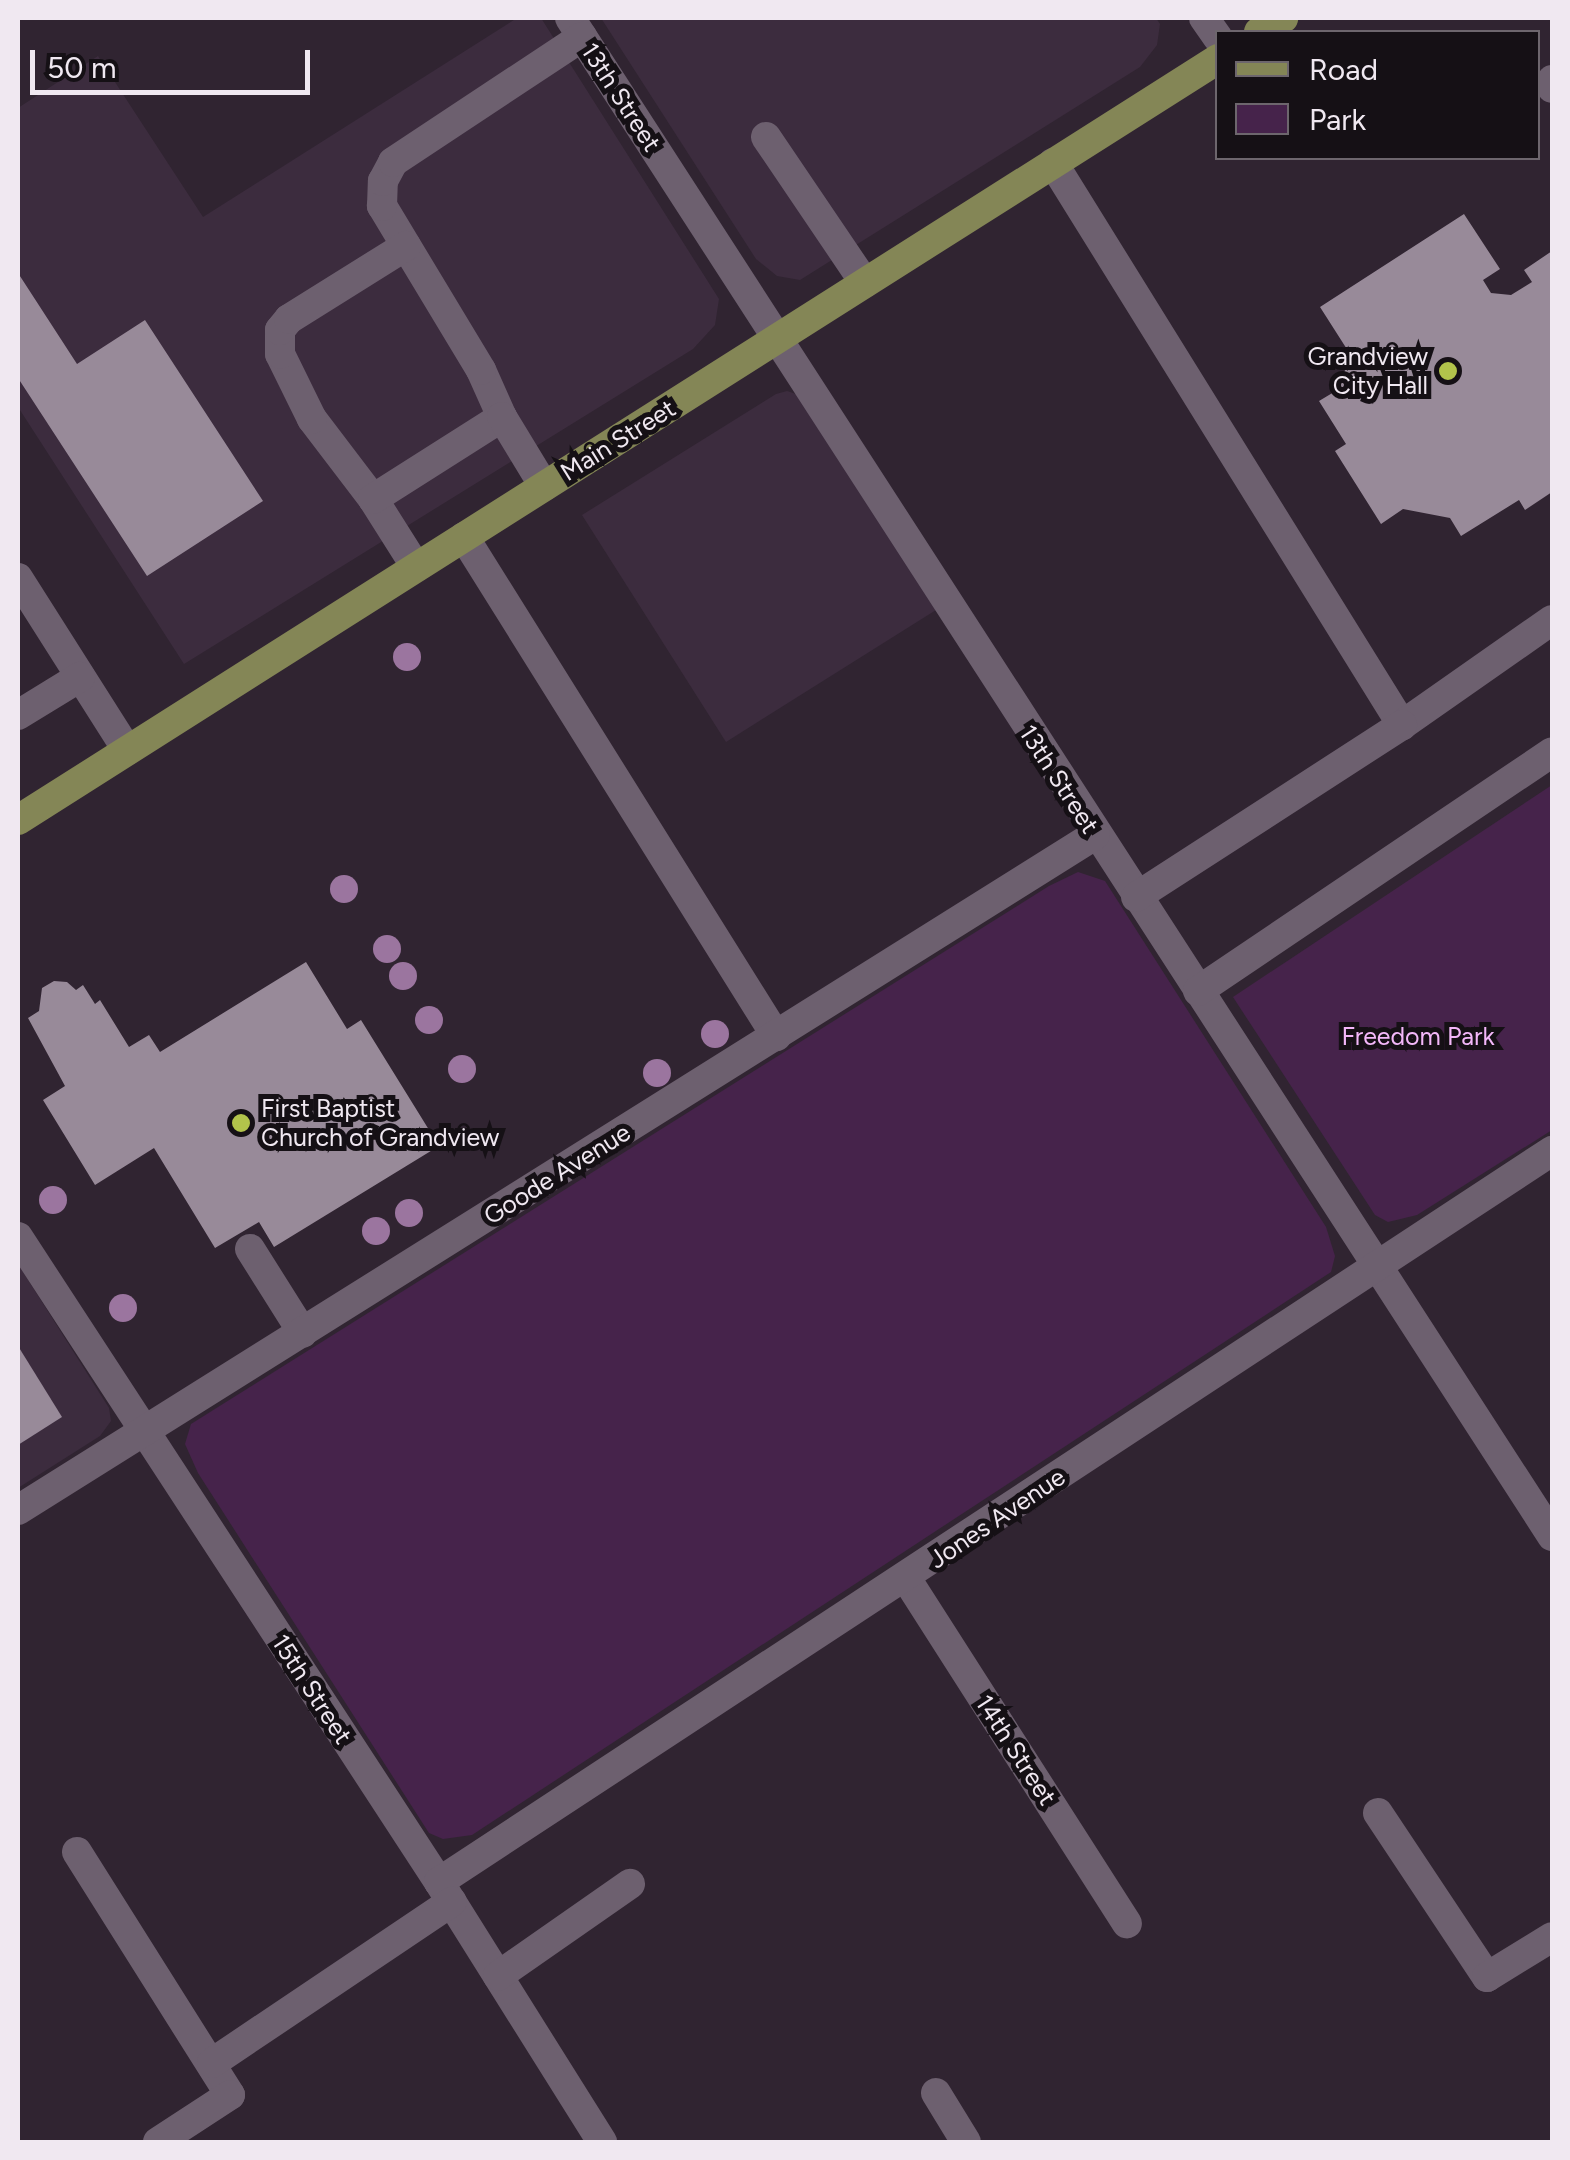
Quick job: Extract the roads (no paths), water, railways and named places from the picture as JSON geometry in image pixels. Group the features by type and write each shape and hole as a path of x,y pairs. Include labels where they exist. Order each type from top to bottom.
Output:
{"main road":[{"name":"Main Street","path":"18,820 1215,61"}],"street":[{"path":"544,486 502,418 481,370 382,206 383,181 393,162 576,27"},
{"name":"13th Street","path":"576,27 1095,835 1378,1263 1552,1536"},
{"path":"1552,80 1552,88"},
{"path":"766,137 865,283"},
{"path":"1053,163 1402,725"},
{"path":"406,246 289,319 280,330 280,354 312,419 373,499 416,567"},
{"path":"373,499 502,418"},
{"path":"464,536 776,1036"},
{"path":"18,578 127,750"},
{"path":"1136,898 1402,725 1552,620"},
{"path":"18,716 80,677"},
{"path":"1198,991 1552,752"},
{"name":"Goode Avenue","path":"18,1510 1095,835"},
{"name":"Jones Avenue","path":"212,2064 446,1892 906,1578 1552,1151"},
{"name":"15th Street","path":"18,1237 143,1434 446,1892 602,2142"},
{"path":"250,1249 304,1334"},
{"name":"14th Street","path":"906,1578 1126,1923"},
{"path":"1378,1813 1488,1977 1552,1937"},
{"path":"77,1852 230,2095 158,2142"},
{"path":"498,1976 630,1884"},
{"path":"936,2093 966,2142"}],"place":[{"name":"Grandview City Hall","path":"1448,371"},
{"name":"First Baptist Church of Grandview","path":"241,1123"}],"park label":[{"name":"Freedom Park","path":"1418,1036"}]}
